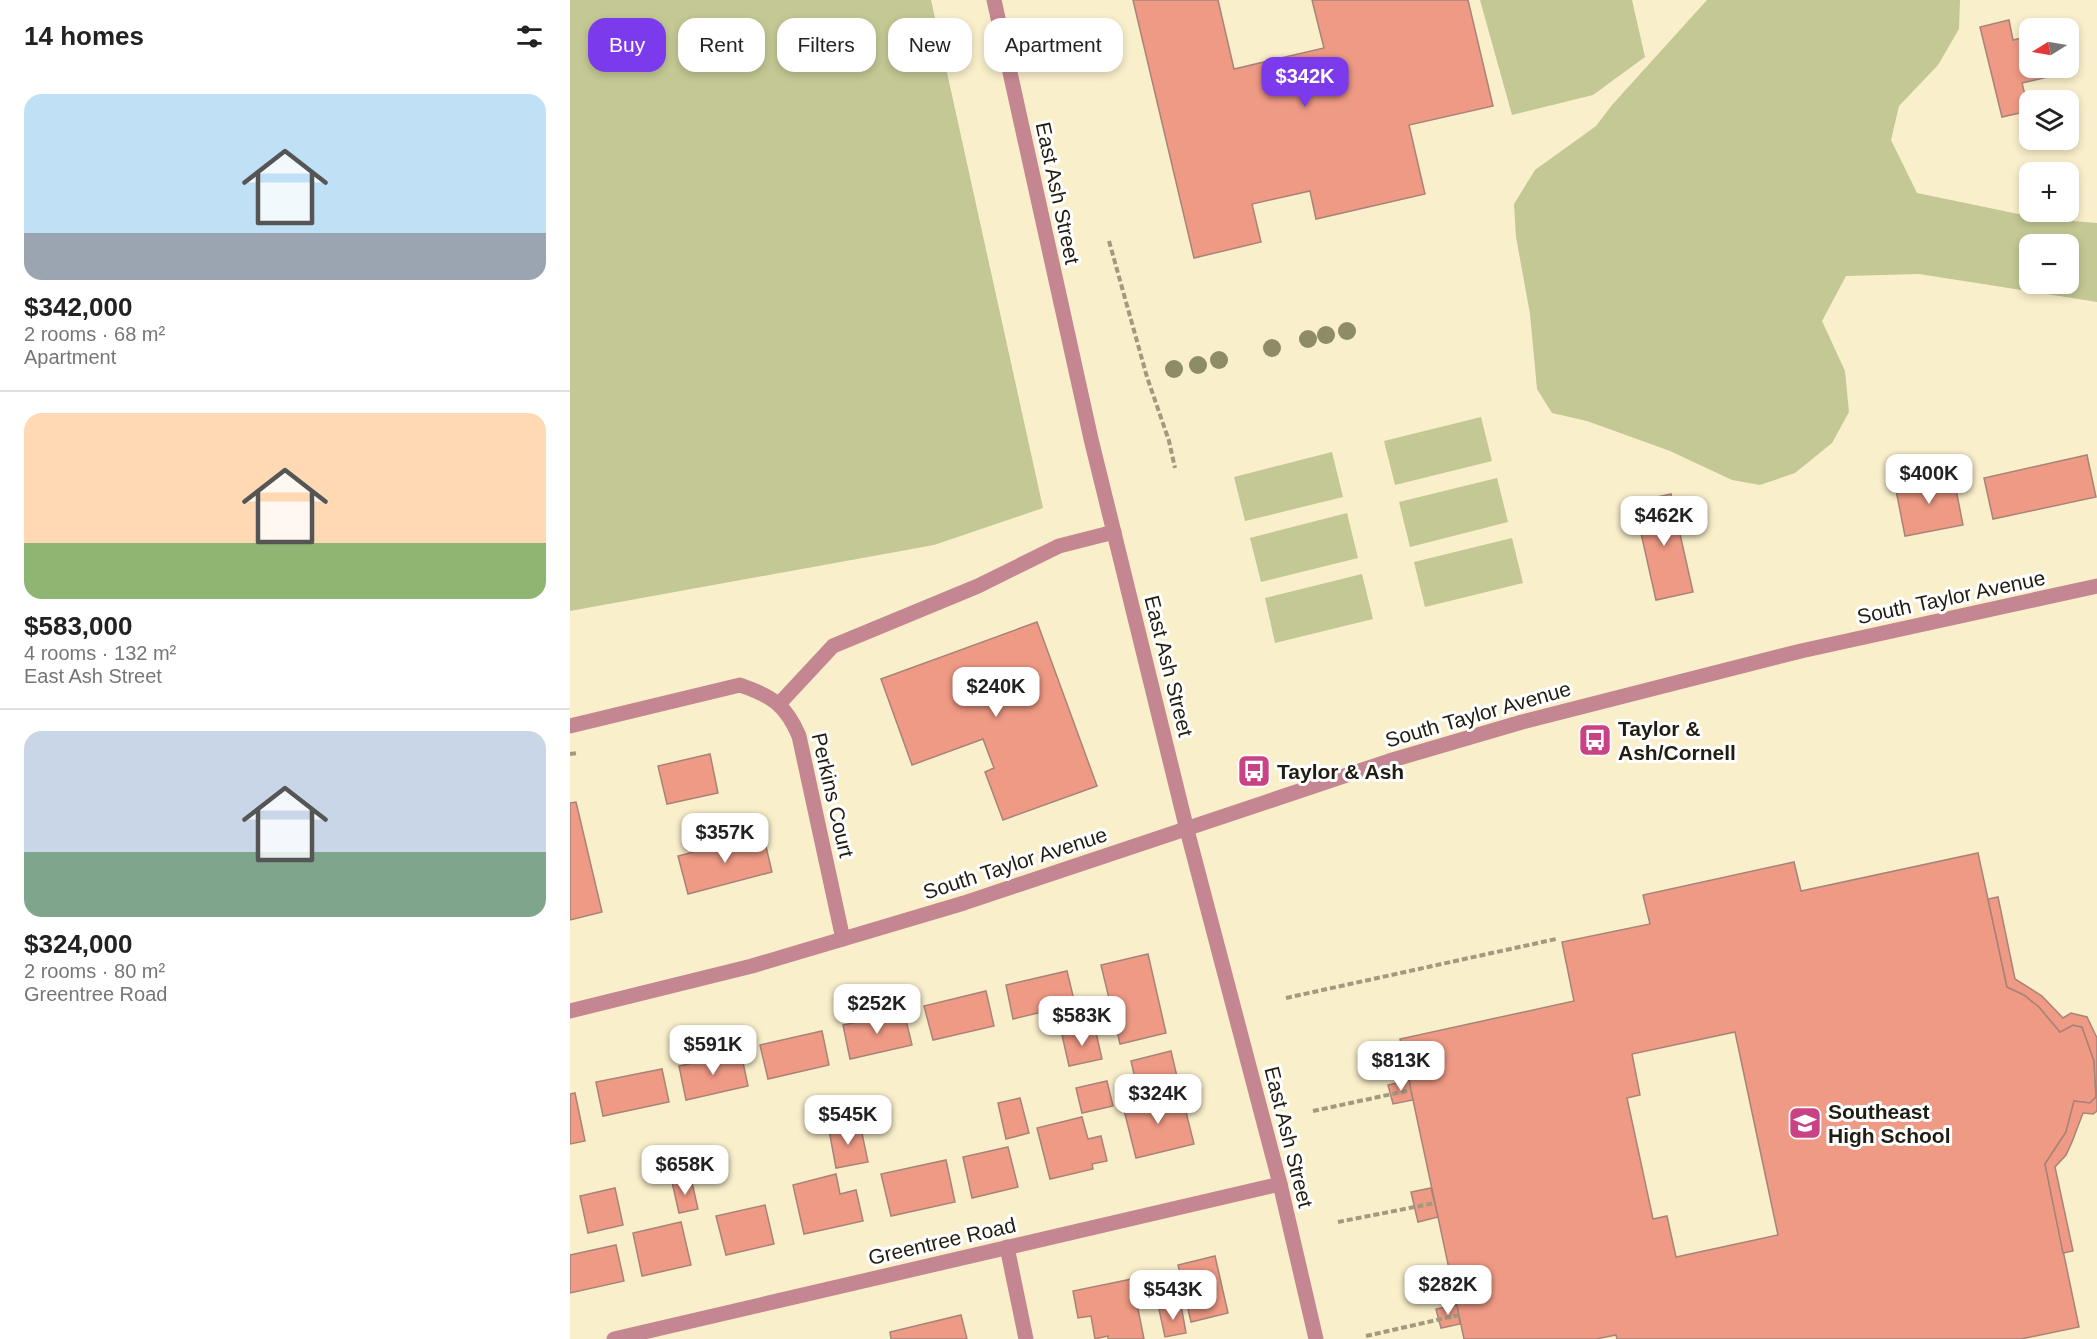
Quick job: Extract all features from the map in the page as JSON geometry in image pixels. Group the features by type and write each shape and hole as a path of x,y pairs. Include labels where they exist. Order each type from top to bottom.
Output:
{"street":[{"name":"East Ash Street","path":"994,0 1080,390 1114,532 1187,830 1280,1184 1316,1339"},
{"path":"779,704 833,646 978,586 1059,546 1114,532"},
{"name":"South Taylor Avenue","path":"570,1011 752,966 964,903 1389,761 1522,722 1801,651 2097,586"},
{"name":"Perkins Court","path":"570,726 740,685 761,692 779,704 792,719 799,736 843,939"},
{"name":"Greentree Road","path":"614,1339 1280,1184"},
{"path":"1007,1247 1026,1339"}],"path":[{"path":"1109,241 1175,468"},
{"path":"570,754 577,753"},
{"path":"1286,998 1556,939"},
{"path":"1313,1111 1411,1090"},
{"path":"1338,1222 1435,1203"},
{"path":"1366,1336 1459,1315"}],"green space":[{"path":"570,0 931,0 935,18 888,18 888,72 947,72 1043,508 934,545 570,611"},
{"path":"1480,0 1632,0 1645,57 1593,95 1512,115"},
{"path":"1707,0 1960,0 1959,29 1938,65 1899,106 1891,140 1917,193 2019,214 2019,222 2097,223 2097,302 2046,294 2079,294 2079,234 2019,234 2019,290 1919,274 1846,276 1822,321 1845,371 1849,412 1832,443 1795,473 1760,485 1732,480 1670,451 1587,421 1552,413 1537,389 1530,314 1516,237 1514,204 1535,170 1596,126 1612,105"},
{"path":"1481,417 1492,461 1395,485 1384,441"},
{"path":"1332,452 1343,497 1245,521 1234,477"},
{"path":"1497,478 1508,522 1410,547 1399,502"},
{"path":"1347,513 1358,558 1261,582 1250,538"},
{"path":"1512,538 1523,583 1425,607 1414,562"},
{"path":"1362,574 1373,619 1275,643 1265,598"}],"building":[{"path":"1133,0 1218,0 1234,69 1324,48 1312,0 1468,0 1493,106 1409,125 1425,194 1316,219 1310,191 1252,204 1261,242 1194,258"},
{"path":"2009,20 2013,40 2019,39 2019,78 2043,78 2022,83 2024,90 2019,90 2019,113 2002,117 1980,27"},
{"path":"2087,455 2096,497 1993,519 1984,478"},
{"path":"1953,474 1963,525 1905,536 1895,485"},
{"path":"1671,494 1693,592 1656,600 1634,502"},
{"path":"1037,622 1097,786 1003,820 985,772 994,768 983,739 912,765 881,679"},
{"path":"710,754 718,793 667,804 658,766"},
{"path":"576,802 602,912 570,920 570,803"},
{"path":"763,834 772,872 688,894 678,856"},
{"path":"1978,853 2007,987 2024,995 2039,1007 2060,1032 2073,1025 2082,1027 2094,1061 2096,1097 2090,1103 2074,1101 2066,1132 2045,1164 2079,1327 2021,1339 1617,1339 1616,1335 1596,1339 1464,1339 1400,1039 1574,1001 1562,942 1650,924 1643,895 1794,862 1801,891","holes":["1735,1032 1778,1235 1676,1257 1667,1216 1653,1219 1627,1098 1640,1095 1632,1054"]},
{"path":"1998,897 2015,979 2042,996 2063,1018 2071,1013 2087,1017 2097,1038 2097,1111 2093,1114 2083,1113 2066,1155 2055,1167 2073,1251 2063,1253 2045,1164 2066,1132 2074,1101 2090,1103 2096,1097 2094,1061 2082,1027 2073,1025 2060,1032 2039,1007 2024,995 2007,987 1988,899"},
{"path":"1148,954 1166,1033 1120,1044 1101,965"},
{"path":"1067,971 1075,1004 1013,1019 1006,985"},
{"path":"986,991 994,1026 933,1040 924,1006"},
{"path":"904,1012 912,1045 850,1059 843,1025"},
{"path":"1095,1028 1102,1059 1069,1066 1062,1035"},
{"path":"822,1031 829,1065 768,1079 760,1045"},
{"path":"1171,1051 1178,1081 1138,1091 1131,1061"},
{"path":"741,1053 748,1086 686,1100 679,1066"},
{"path":"662,1069 669,1102 603,1116 596,1082"},
{"path":"1409,1080 1413,1100 1393,1104 1388,1085"},
{"path":"1107,1081 1113,1106 1082,1113 1076,1088"},
{"path":"1181,1092 1194,1144 1136,1158 1123,1106"},
{"path":"575,1093 585,1141 570,1144 570,1094"},
{"path":"1020,1098 1029,1133 1006,1139 998,1103"},
{"path":"1082,1117 1088,1139 1101,1136 1107,1161 1092,1164 1093,1169 1050,1179 1037,1128"},
{"path":"860,1124 868,1162 836,1168 829,1130"},
{"path":"1008,1147 1018,1187 972,1198 963,1157"},
{"path":"946,1160 955,1202 891,1216 881,1174"},
{"path":"836,1174 840,1194 856,1190 863,1221 804,1234 793,1185"},
{"path":"691,1178 698,1209 679,1213 672,1182"},
{"path":"615,1188 623,1225 588,1233 580,1196"},
{"path":"1431,1188 1438,1217 1418,1222 1411,1192"},
{"path":"765,1205 774,1244 726,1255 716,1216"},
{"path":"681,1222 691,1265 642,1276 633,1233"},
{"path":"616,1245 624,1281 570,1293 570,1255"},
{"path":"1215,1256 1228,1313 1191,1322 1178,1265"},
{"path":"1132,1279 1144,1339 1108,1339 1108,1336 1095,1339 1091,1316 1078,1318 1073,1291"},
{"path":"1181,1305 1186,1333 1165,1337 1159,1309"},
{"path":"1457,1305 1460,1324 1441,1328 1436,1309"},
{"path":"961,1315 967,1339 891,1339 890,1332"}],"place":[{"name":"Taylor & Ash/Cornell","path":"1595,740"},
{"name":"Taylor & Ash","path":"1254,771"},
{"name":"Southeast High School","path":"1805,1123"}]}
